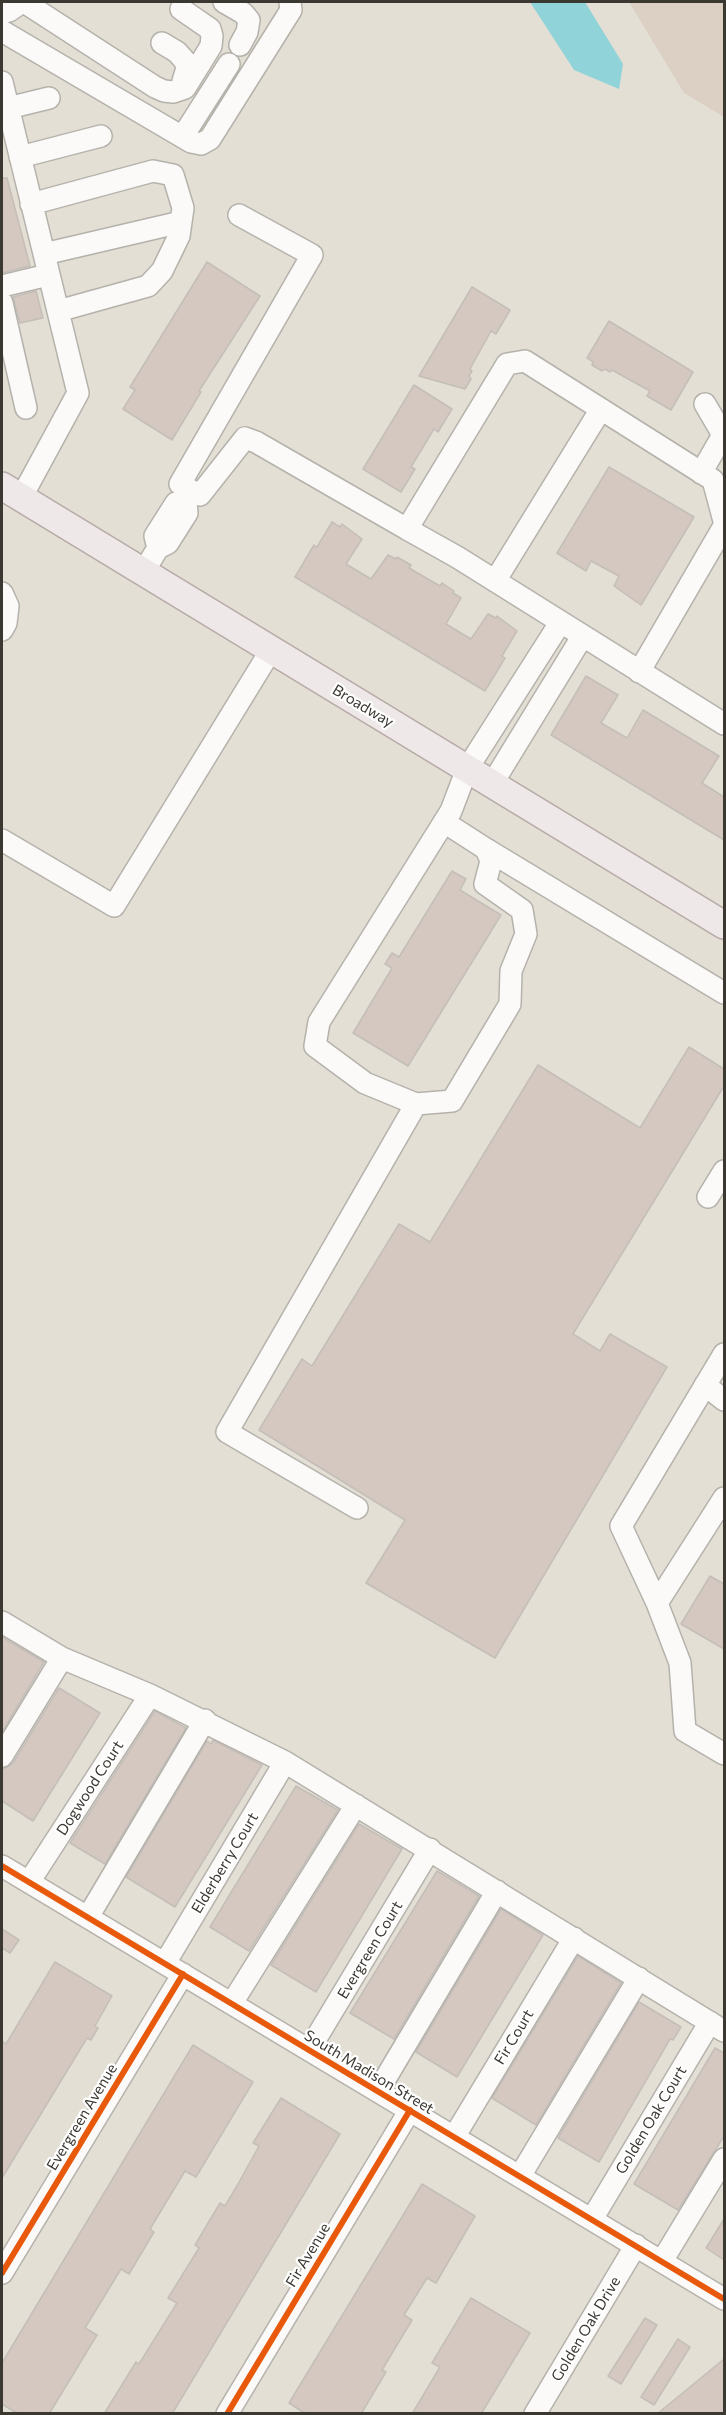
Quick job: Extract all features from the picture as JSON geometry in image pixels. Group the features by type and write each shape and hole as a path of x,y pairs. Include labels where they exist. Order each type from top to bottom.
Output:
{"main road":[{"name":"Broadway","path":"11,492 724,925"}],"street":[{"path":"2,13 23,2 164,92 173,92 185,88 211,46 212,36 210,28 181,9"},
{"path":"2,31 183,136 201,144 210,139 291,10 291,2"},
{"path":"234,4 249,20 247,32 240,45"},
{"path":"162,43 177,52 185,61 187,68 183,81 185,88"},
{"path":"183,136 229,64"},
{"path":"2,82 8,108 12,147 31,204 78,393 11,492"},
{"path":"8,108 49,98"},
{"path":"12,147 101,136"},
{"path":"31,204 153,171 173,175 183,208 179,236 162,272 148,286 58,311"},
{"path":"144,571 158,548 168,543 187,513 189,496 180,484 312,255 239,214"},
{"path":"44,254 181,222"},
{"path":"2,286 48,275"},
{"path":"2,303 26,408"},
{"path":"407,529 507,364 525,361 712,480 724,521"},
{"path":"701,473 723,435 705,404"},
{"path":"495,581 601,409"},
{"path":"189,496 200,495 245,438 256,442 495,581 724,724"},
{"path":"639,672 724,526"},
{"path":"2,592 8,606 6,623 2,630"},
{"path":"486,849 491,861 485,884 522,910 526,934 511,971 510,1004 452,1101 416,1104 365,1083 315,1046 319,1022 451,811 467,769 560,623"},
{"path":"492,784 582,637"},
{"path":"2,840 114,906 271,650"},
{"path":"444,822 724,993"},
{"path":"357,1509 227,1432 416,1104"},
{"path":"708,1197 724,1171"},
{"path":"724,1354 621,1526 657,1604 680,1663 685,1731 724,1754"},
{"path":"705,1385 724,1400"},
{"path":"657,1604 724,1498"},
{"path":"2,1622 62,1658 205,1720 285,1762 717,2027"},
{"path":"2,1756 62,1658"},
{"name":"Dogwood Court","path":"29,1882 150,1695"},
{"path":"88,1917 205,1720"},
{"name":"Elderberry Court","path":"174,1968 285,1762"},
{"path":"232,2003 356,1804"},
{"name":"Evergreen Court","path":"309,2050 430,1849"},
{"name":"South Madison Street","path":"2,1866 724,2299"},
{"path":"378,2091 497,1891"},
{"name":"Fir Court","path":"454,2137 574,1938"},
{"name":"Evergreen Avenue","path":"2,2273 174,1968"},
{"path":"520,2176 639,1978"},
{"name":"Golden Oak Court","path":"592,2219 717,2027"},
{"name":"Fir Avenue","path":"227,2414 410,2110"},
{"path":"662,2260 724,2159"},
{"name":"Golden Oak Drive","path":"535,2414 636,2245"}],"shaded area":[{"path":"629,2 724,2 724,117 684,93"}],"water":[{"path":"530,2 585,2 623,64 619,89 574,70"}],"building":[{"path":"2,178 7,178 30,266 2,273"},
{"path":"207,262 260,296 199,391 201,392 172,440 123,409 135,390 130,387"},
{"path":"472,287 510,310 496,334 491,331 470,369 471,379 465,389 419,376"},
{"path":"36,291 43,318 20,323 13,297"},
{"path":"609,321 693,372 671,410 647,396 650,391 612,370 602,371 592,365 593,362 587,358"},
{"path":"414,385 452,409 438,432 434,429 411,467 415,469 401,492 363,469"},
{"path":"609,467 694,517 641,605 614,586 619,576 591,561 586,571 557,553"},
{"path":"332,522 340,527 342,524 362,539 346,564 371,579 388,555 396,559 397,557 411,565 409,568 440,586 442,583 454,591 453,593 461,598 446,624 471,639 488,614 496,618 497,616 517,631 502,656 505,658 485,691 295,577 314,545 317,547"},
{"path":"586,676 618,695 601,723 627,738 643,710 719,756 702,783 724,797 724,840 551,735"},
{"path":"452,871 466,879 460,890 501,915 408,1066 353,1033 392,968 385,964 392,953 399,957"},
{"path":"689,1047 724,1069 724,1086 573,1334 600,1351 610,1334 667,1367 495,1658 366,1583 405,1520 259,1430 302,1359 312,1366 399,1224 430,1242 538,1065 640,1128"},
{"path":"710,1576 724,1584 724,1649 681,1624"},
{"path":"2,1637 44,1662 2,1732"},
{"path":"59,1688 100,1713 33,1821 2,1801 2,1769 13,1763"},
{"path":"155,1711 186,1728 105,1864 70,1843"},
{"path":"213,1740 262,1765 175,1907 126,1877 207,1741 211,1744"},
{"path":"296,1786 338,1810 249,1951 210,1927"},
{"path":"359,1824 402,1849 316,1992 271,1965"},
{"path":"437,1871 479,1896 394,2039 350,2013"},
{"path":"501,1909 543,1935 457,2077 416,2052"},
{"path":"2,1929 19,1940 10,1953 2,1948"},
{"path":"578,1956 621,1983 536,2125 492,2098"},
{"path":"55,1962 112,1996 95,2026 98,2028 91,2040 87,2038 2,2178 2,2041 6,2044"},
{"path":"639,2002 681,2027 673,2040 670,2039 599,2162 558,2138"},
{"path":"193,2045 253,2082 196,2177 185,2171 150,2229 154,2232 129,2274 121,2269 85,2328 97,2335 49,2414 18,2414 2,2404 2,2363"},
{"path":"715,2048 724,2053 724,2136 678,2210 634,2184"},
{"path":"281,2098 340,2134 172,2414 104,2414 136,2362 139,2364 177,2303 168,2298 199,2248 195,2245 220,2203 225,2206 238,2184 259,2146 253,2143"},
{"path":"422,2184 475,2216 436,2283 427,2278 404,2315 412,2320 382,2370 386,2372 361,2414 306,2414 289,2403"},
{"path":"724,2219 724,2260 706,2248"},
{"path":"471,2298 530,2333 481,2414 412,2414 440,2367 432,2363"},
{"path":"645,2318 657,2325 621,2384 608,2376"},
{"path":"678,2339 690,2347 654,2405 641,2397"},
{"path":"724,2359 724,2414 657,2414"}],"cycle path":[{"path":"2,1866 724,2299"},
{"path":"2,2273 183,1974"},
{"path":"227,2414 410,2110"}]}
